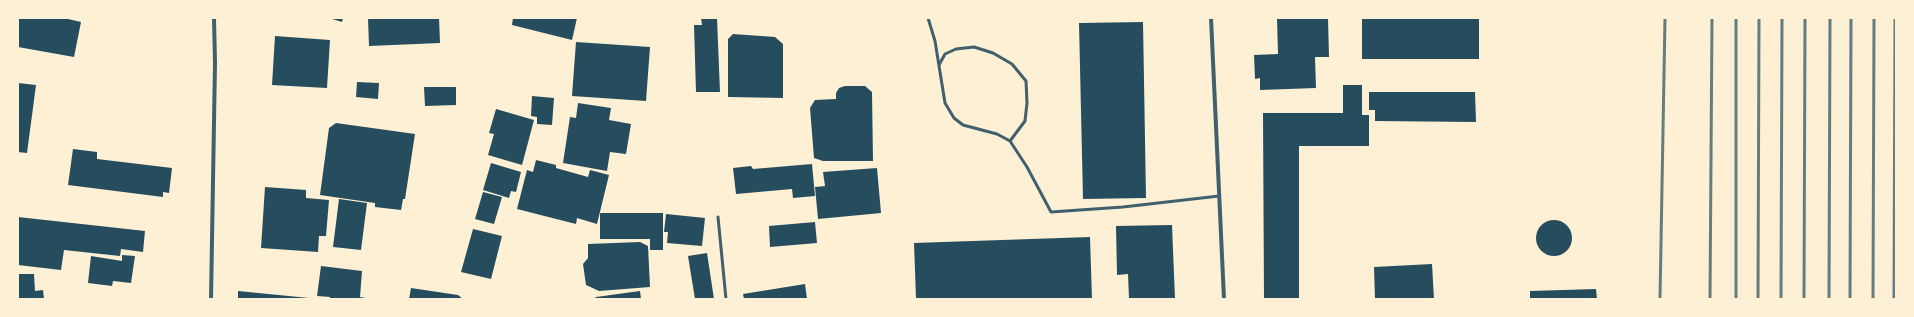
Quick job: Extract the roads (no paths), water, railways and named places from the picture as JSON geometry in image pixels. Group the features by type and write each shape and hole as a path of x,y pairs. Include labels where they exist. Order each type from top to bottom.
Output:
{"street":[{"path":"211,299 215,63 214,18"},
{"path":"1211,18 1224,299"}],"lane":[{"path":"928,18 935,41 944,103 954,118 963,124 997,134 1010,141 1027,167 1050,212 1123,207 1219,196"},
{"path":"939,65 945,54 956,49 974,47 993,53 1012,64 1026,81 1027,103 1025,121 1010,141"},
{"path":"718,217 726,299"}],"railway":[{"path":"1660,299 1665,18"},
{"path":"1710,299 1712,18"},
{"path":"1736,18 1736,299"},
{"path":"1758,299 1759,18"},
{"path":"1781,299 1782,18"},
{"path":"1804,299 1805,18"},
{"path":"1829,299 1830,18"},
{"path":"1850,299 1851,18"},
{"path":"1873,299 1874,18"},
{"path":"1894,299 1895,18"}]}
